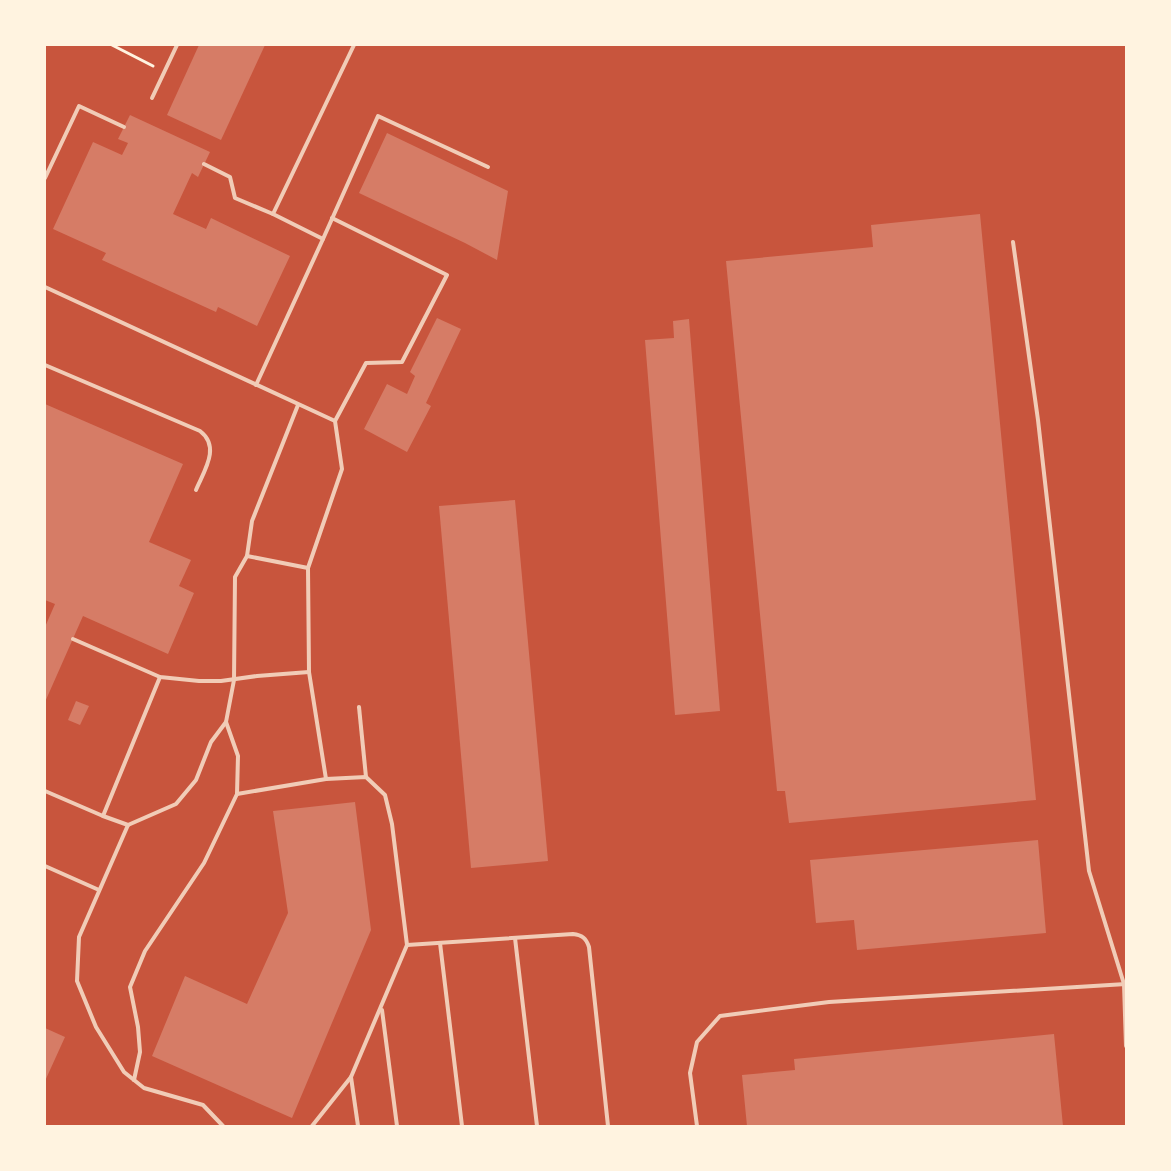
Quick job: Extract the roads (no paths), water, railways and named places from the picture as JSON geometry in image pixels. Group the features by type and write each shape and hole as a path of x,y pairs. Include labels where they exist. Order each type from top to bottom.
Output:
{"lane":[{"path":"152,98 177,45"},
{"path":"273,214 354,45"},
{"path":"45,178 78,106 124,127"},
{"path":"256,385 378,116 488,167"},
{"path":"204,164 230,177 235,198 273,214 323,239"},
{"path":"326,779 309,672 308,568 342,469 335,421 366,363 402,362 447,275 332,218"},
{"path":"1013,242 1038,420 1089,871 1125,984 1126,1046"},
{"path":"45,287 335,421"},
{"path":"45,365 206,436 210,442 210,457 196,490"},
{"path":"224,1126 203,1105 144,1088 124,1072 96,1027 78,981 79,937 128,825 176,804 196,780 211,742 226,722 234,680 235,578 246,556 252,521 298,405"},
{"path":"246,556 308,568"},
{"path":"73,639 160,677 199,681 234,680 309,672"},
{"path":"103,816 160,677"},
{"path":"312,1126 352,1077 407,945 392,824 385,795 366,777 359,707"},
{"path":"134,1080 140,1052 138,1027 130,988 145,951 204,862 237,794 238,756 226,722"},
{"path":"237,794 326,779 366,777"},
{"path":"45,791 128,825"},
{"path":"45,866 99,890"},
{"path":"407,945 573,934 580,935 587,940 608,1126"},
{"path":"515,938 538,1126"},
{"path":"440,943 462,1126"},
{"path":"697,1126 690,1073 697,1042 720,1016 829,1002 1125,984"},
{"path":"382,1008 397,1126"},
{"path":"352,1077 358,1126"}]}
